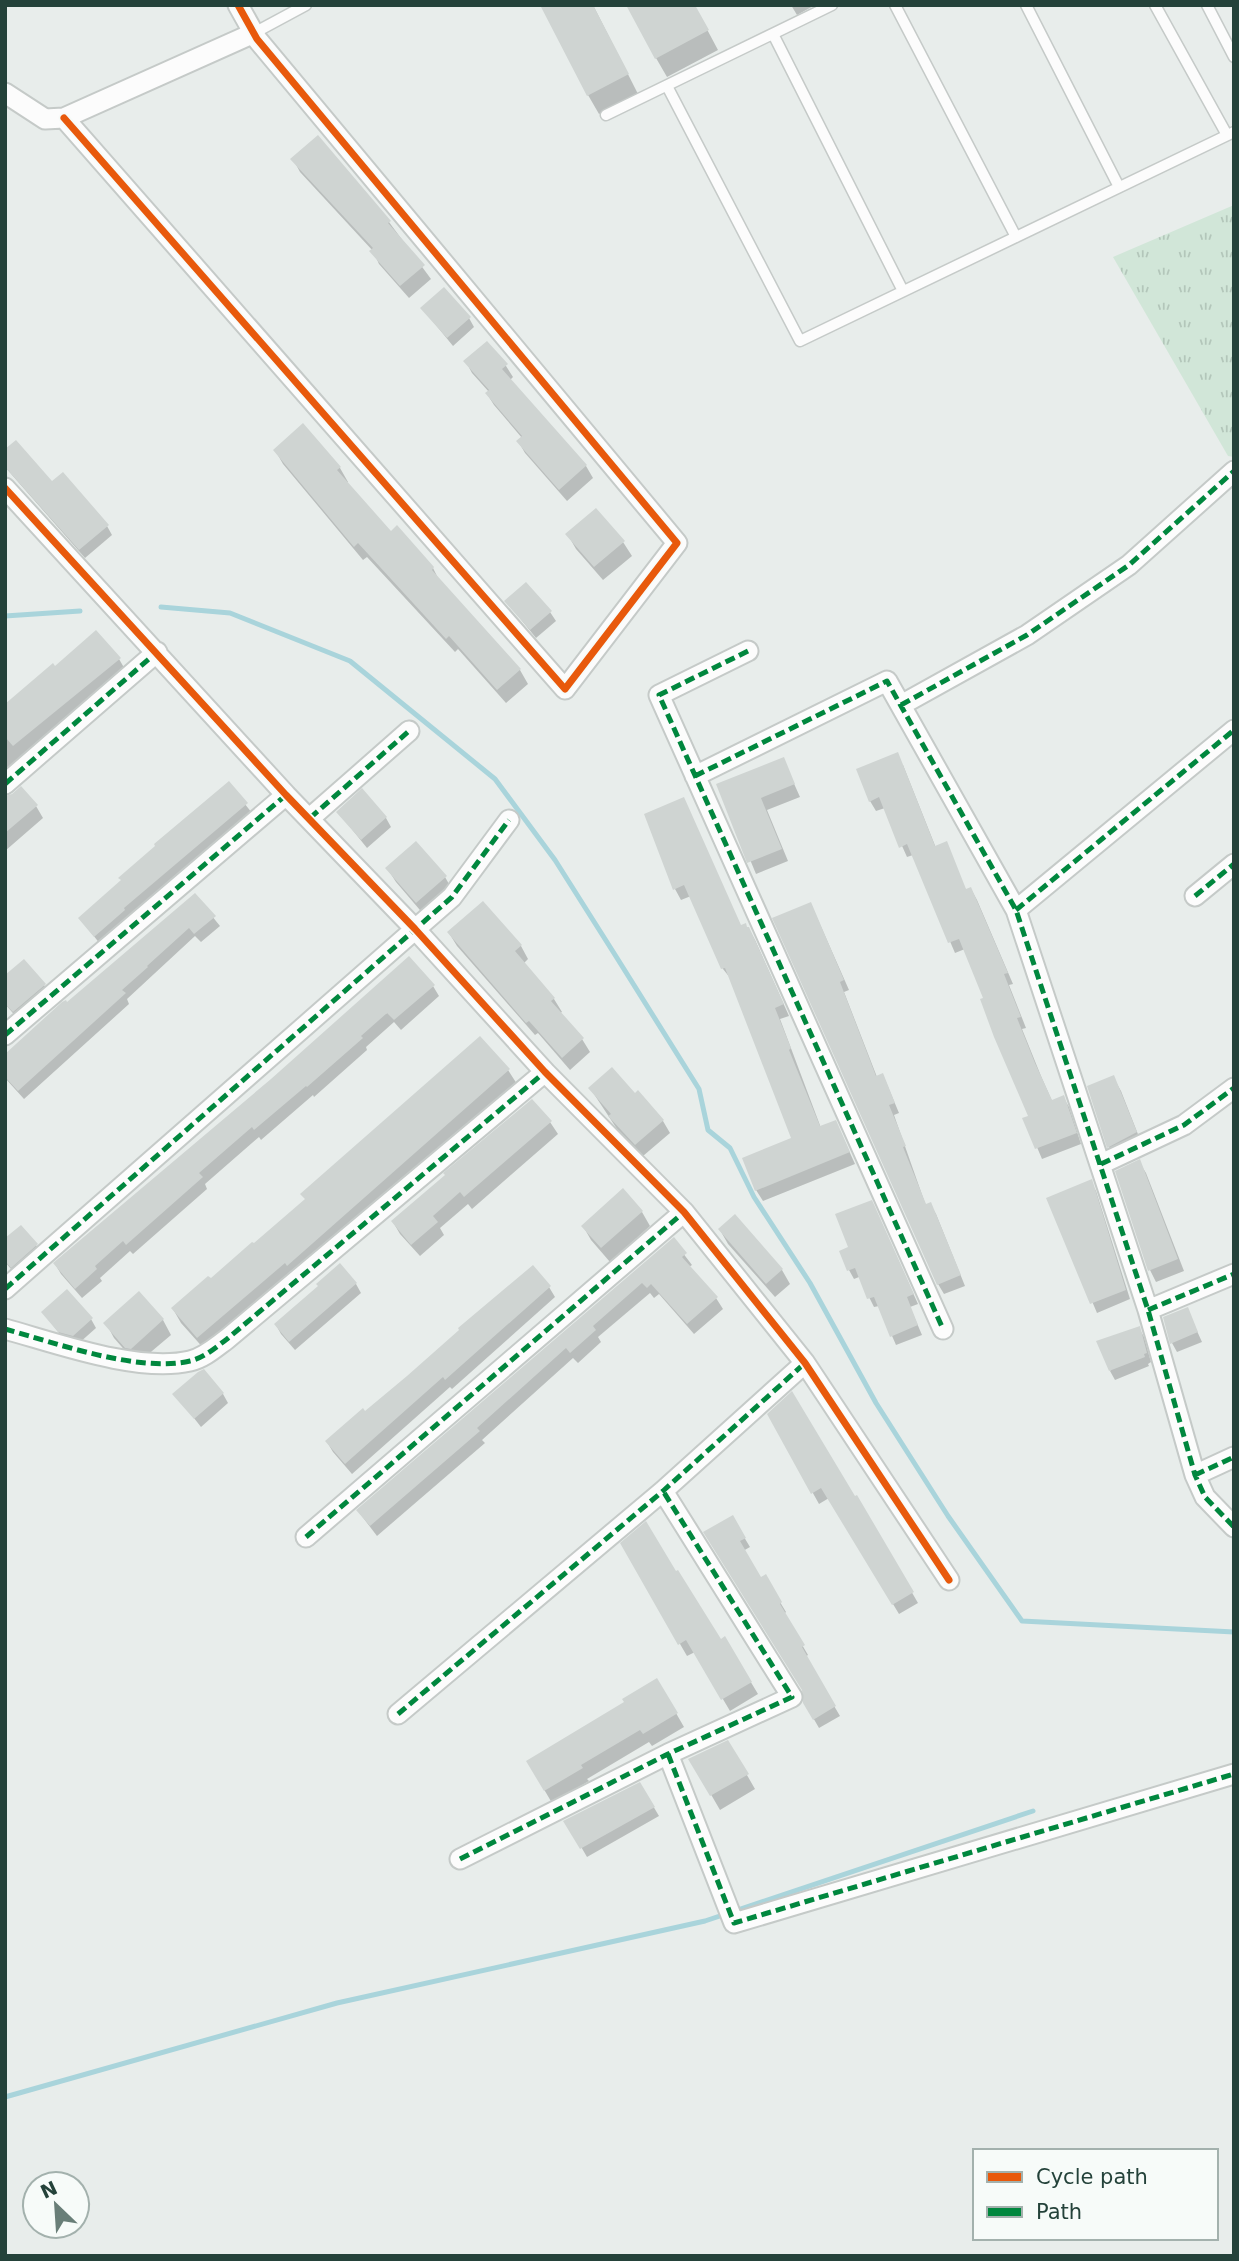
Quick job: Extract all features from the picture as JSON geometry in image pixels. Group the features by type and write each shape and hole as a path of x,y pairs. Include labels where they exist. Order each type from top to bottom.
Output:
{"street":[{"path":"64,118 565,689 677,543 254,33 238,5"},
{"path":"5,93 46,119 64,118 254,33"},
{"path":"901,705 1027,635 1129,565 1234,471"},
{"path":"5,488 286,795 415,929 545,1072 684,1212 805,1363 950,1580"},
{"path":"747,651 659,695 943,1329"},
{"path":"5,784 157,652"},
{"path":"695,776 887,681 1016,911 1148,1310 1195,1475 1205,1497 1234,1527"},
{"path":"1016,911 1234,730"},
{"path":"310,818 409,731"},
{"path":"5,1035 286,795"},
{"path":"5,1289 452,897 509,820"},
{"path":"1195,896 1234,864"},
{"path":"5,1329 115,1358 145,1362 190,1361 203,1356 227,1339 545,1072"},
{"path":"1101,1164 1184,1125 1234,1088"},
{"path":"306,1537 684,1212"},
{"path":"1148,1310 1234,1274"},
{"path":"398,1714 663,1491 805,1363"},
{"path":"1195,1475 1234,1457"},
{"path":"460,1859 668,1754 792,1697 663,1491"},
{"path":"668,1754 734,1923 1234,1774"}],"lane":[{"path":"254,33 306,5"},
{"path":"606,115 832,5"},
{"path":"895,5 1016,237"},
{"path":"1026,5 1119,187"},
{"path":"667,86 800,341 1231,133 1155,5"},
{"path":"1207,5 1234,57"},
{"path":"773,34 903,292"}],"green space":[{"path":"1234,205 1234,457 1228,456 1113,257"}],"building":[{"path":"540,5 593,5 629,74 587,96"},
{"path":"626,5 695,5 709,30 655,59"},
{"path":"318,135 425,265 400,286 369,251 373,248 290,159"},
{"path":"444,287 471,317 447,338 420,308"},
{"path":"487,341 508,364 502,369 587,465 559,490 516,441 522,436 485,393 489,390 463,361"},
{"path":"303,423 341,467 337,470 391,531 397,525 434,567 432,570 521,669 497,690 449,636 446,639 358,543 354,547 273,450"},
{"path":"16,440 52,481 63,472 109,525 79,550 5,467 5,449"},
{"path":"596,508 625,541 594,567 565,534"},
{"path":"526,582 552,611 530,630 504,601"},
{"path":"96,630 121,658 13,746 5,737 5,704"},
{"path":"898,752 935,846 947,841 966,889 971,887 1008,973 1004,974 1021,1017 1017,1018 1035,1063 1052,1100 1064,1095 1077,1133 1035,1149 1022,1118 1028,1116 994,1037 980,999 983,998 959,939 948,943 907,844 899,848 879,797 869,802 856,769"},
{"path":"784,757 795,784 761,798 782,849 747,863 716,784"},
{"path":"229,781 248,803 124,908 125,910 94,937 78,918 121,880 118,878 155,846 154,844"},
{"path":"21,786 38,805 5,833 5,796"},
{"path":"362,788 387,817 361,840 336,812"},
{"path":"684,797 741,925 746,923 749,927 784,1004 775,1008 820,1126 836,1120 850,1152 755,1191 742,1158 791,1138 725,968 721,969 684,885 673,890 644,814"},
{"path":"416,841 447,876 416,903 385,868"},
{"path":"195,893 216,916 194,934 189,928 122,990 126,993 18,1091 5,1077 5,1054 62,1002 67,1002"},
{"path":"483,901 522,945 515,951 555,998 551,1001 584,1038 562,1058 529,1021 526,1023 447,932"},
{"path":"811,902 844,980 840,982 876,1076 883,1073 895,1103 889,1105 906,1146 903,1147 926,1204 931,1202 961,1275 937,1285 772,918"},
{"path":"409,956 435,985 394,1020 387,1013 307,1087 254,1130 252,1127 199,1173 203,1177 126,1245 123,1241 95,1266 97,1269 75,1289 53,1263 271,1079"},
{"path":"24,959 46,984 13,1012 5,1004 5,975"},
{"path":"480,1036 510,1069 287,1266 285,1263 197,1338 171,1308 305,1199 300,1194"},
{"path":"612,1067 635,1093 638,1090 664,1120 635,1145 608,1116 611,1114 588,1088"},
{"path":"1114,1075 1137,1132 1107,1148 1087,1086"},
{"path":"532,1099 552,1121 464,1197 460,1192 433,1216 438,1222 411,1245 391,1221 445,1175 443,1173"},
{"path":"1140,1159 1178,1259 1148,1271 1115,1171"},
{"path":"1092,1179 1126,1290 1090,1304 1046,1198"},
{"path":"623,1188 643,1211 601,1248 581,1226"},
{"path":"872,1200 914,1294 907,1297 918,1325 890,1337 874,1297 867,1299 855,1268 847,1271 839,1251 848,1247 835,1214"},
{"path":"735,1214 783,1269 766,1284 718,1229"},
{"path":"21,1225 38,1244 11,1268 5,1261 5,1238"},
{"path":"674,1237 687,1253 682,1257 718,1297 687,1324 651,1284 647,1288 642,1283 593,1326 596,1330 570,1353 566,1348 477,1428 480,1431 370,1526 356,1510"},
{"path":"340,1263 357,1283 289,1342 274,1324"},
{"path":"533,1265 551,1286 345,1464 325,1441 363,1408 365,1411 407,1376 459,1330 458,1328"},
{"path":"67,1289 93,1318 73,1336 58,1332 41,1312"},
{"path":"139,1291 164,1319 131,1349 125,1348 103,1323"},
{"path":"1188,1307 1198,1332 1170,1344 1163,1317"},
{"path":"1140,1326 1147,1353 1144,1354 1145,1357 1109,1371 1096,1341"},
{"path":"204,1369 224,1393 194,1419 172,1394"},
{"path":"792,1391 914,1592 892,1605 821,1488 811,1494 767,1414"},
{"path":"733,1515 746,1538 740,1541 761,1577 766,1574 782,1602 780,1604 805,1645 802,1647 836,1706 813,1720 803,1703 802,1690 703,1532"},
{"path":"646,1521 721,1639 725,1636 752,1682 721,1700 686,1640 678,1645 620,1543"},
{"path":"657,1678 678,1713 643,1734 640,1730 581,1765 583,1768 544,1791 526,1761 624,1702 622,1699"},
{"path":"728,1740 749,1774 710,1796 688,1759"},
{"path":"640,1782 655,1807 580,1849 563,1821"}],"waterway":[{"path":"161,607 230,613 350,661 495,779 555,860 699,1089 708,1130 730,1148 754,1197 810,1283 876,1403 948,1516 1022,1621 1234,1632"},
{"path":"5,616 80,611"},
{"path":"5,2097 337,2003 705,1921 1033,1811"}],"marked path":[{"path":"901,705 1027,635 1129,565 1234,471"},
{"path":"748,651 659,695 943,1329"},
{"path":"5,784 157,652"},
{"path":"695,776 887,681 1016,910 1148,1310 1195,1475 1205,1497 1234,1527"},
{"path":"1016,910 1234,730"},
{"path":"310,818 409,731"},
{"path":"5,1035 286,795"},
{"path":"5,1289 452,897 509,820"},
{"path":"1195,896 1234,864"},
{"path":"5,1329 122,1360 169,1364 200,1357 227,1339 545,1072"},
{"path":"1101,1164 1184,1125 1234,1088"},
{"path":"306,1537 684,1212"},
{"path":"1148,1310 1234,1274"},
{"path":"398,1714 663,1491 805,1363"},
{"path":"1195,1475 1234,1457"},
{"path":"460,1859 668,1754 792,1697 663,1491"},
{"path":"668,1754 734,1923 1234,1774"}],"cycle path":[{"path":"64,118 565,689 677,543 257,39 238,5"},
{"path":"5,488 286,795 415,929 545,1072 684,1212 805,1363 949,1580"}]}
